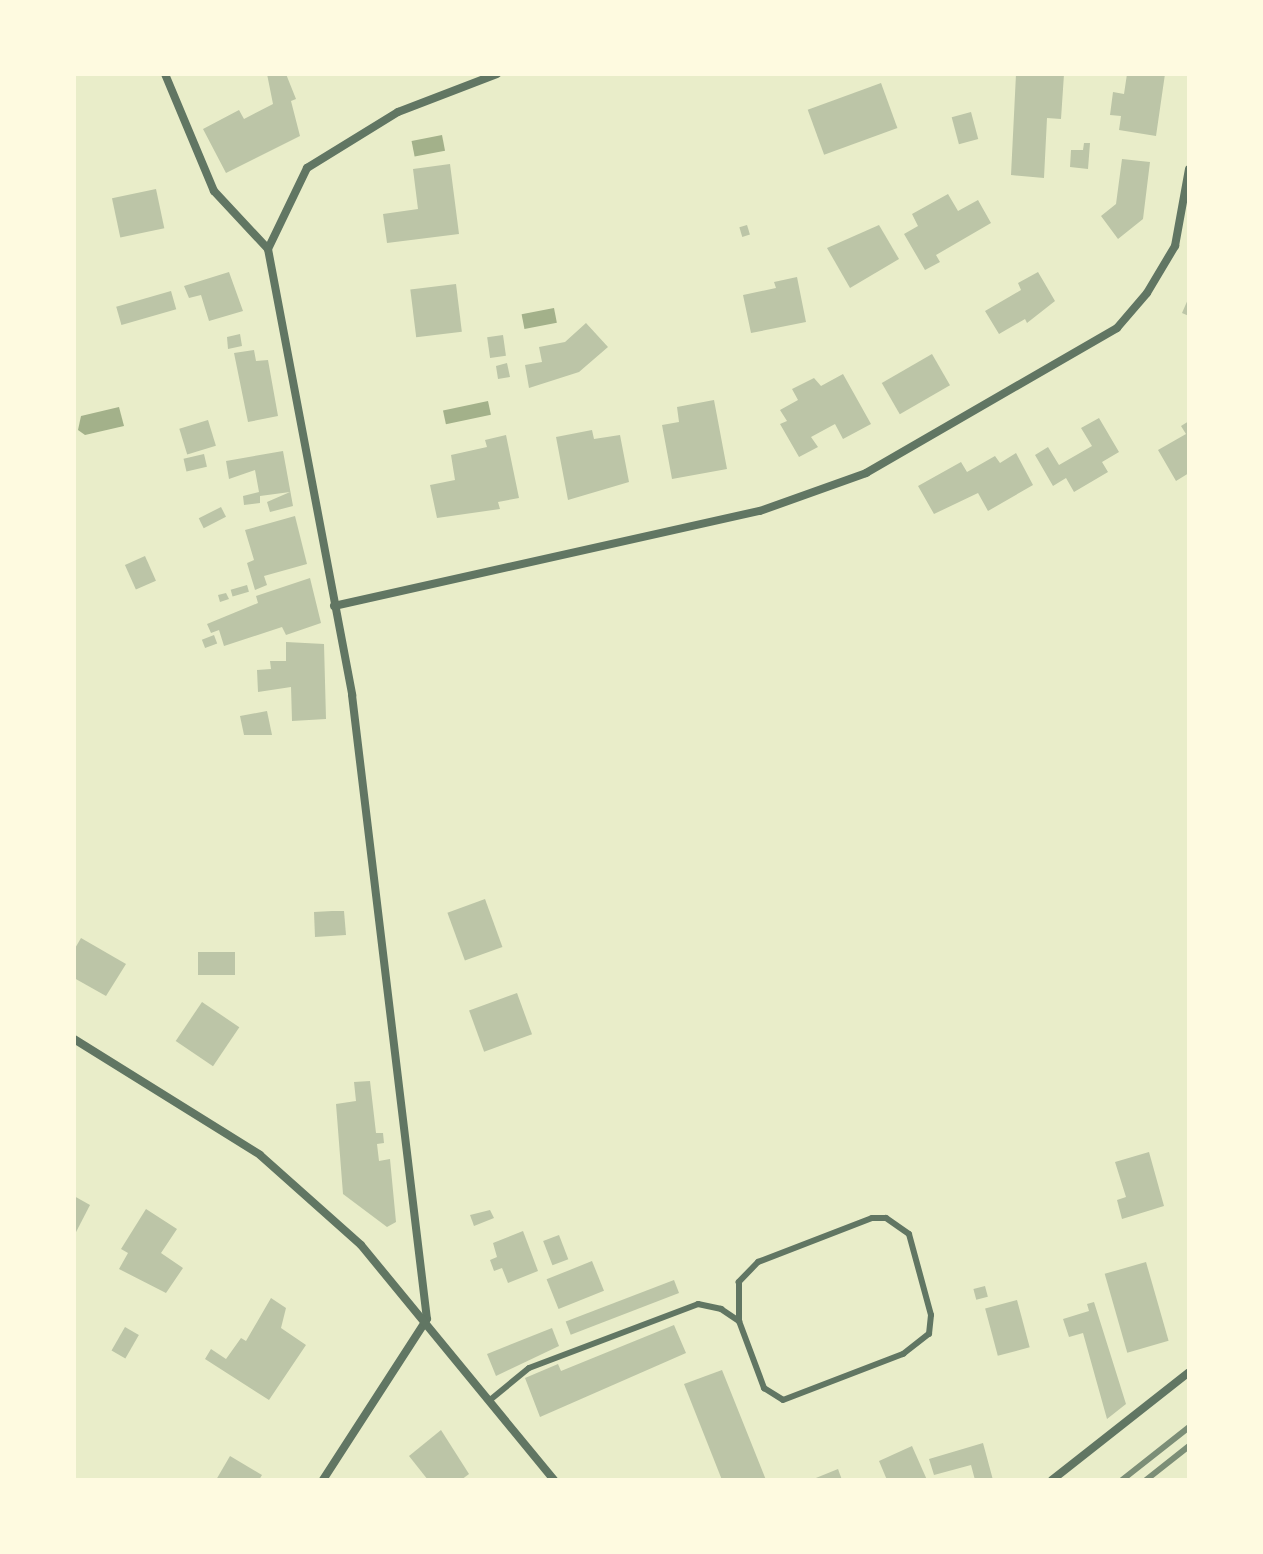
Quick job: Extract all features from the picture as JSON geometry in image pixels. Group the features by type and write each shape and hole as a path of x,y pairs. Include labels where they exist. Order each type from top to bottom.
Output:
{"street":[{"path":"165,74 214,191 268,249 352,695 427,1319 323,1480"},
{"path":"268,249 307,168 398,112 497,74"},
{"path":"334,606 760,511 866,473 1117,328 1147,293 1175,246 1189,169"},
{"path":"74,1039 260,1155 361,1245 427,1319 554,1480"},
{"path":"1052,1480 1189,1372"}],"lane":[{"path":"490,1400 529,1368 698,1304 721,1309 739,1321 764,1388 783,1400 903,1354 929,1334 931,1315 909,1234 886,1218 872,1218 758,1262 739,1282 739,1321"}],"shaded area":[{"path":"442,135 445,151 415,157 412,141"},
{"path":"554,308 557,323 524,329 522,314"},
{"path":"488,401 491,415 446,424 443,411"},
{"path":"119,407 124,426 85,435 78,430 81,416"}],"building":[{"path":"267,74 286,74 296,99 291,101 300,136 226,173 203,129 239,110 244,119 273,104"},
{"path":"1016,74 1064,74 1061,119 1047,118 1044,178 1011,175"},
{"path":"1127,74 1165,74 1156,136 1119,130 1121,116 1110,115 1113,92 1124,94"},
{"path":"881,83 897,128 824,155 808,110"},
{"path":"971,112 978,139 959,144 952,117"},
{"path":"1084,143 1090,143 1088,169 1070,167 1071,150 1083,150"},
{"path":"1122,159 1150,162 1143,219 1118,239 1101,216 1116,204"},
{"path":"450,164 459,234 387,243 383,214 418,209 413,169"},
{"path":"156,189 164,228 120,237 112,198"},
{"path":"948,194 958,211 978,200 991,223 936,255 940,262 925,270 904,234 918,226 912,214"},
{"path":"747,225 750,235 742,237 739,227"},
{"path":"879,225 899,259 850,288 827,248"},
{"path":"229,272 243,311 209,321 201,295 189,298 184,286"},
{"path":"1038,272 1055,301 1027,323 1025,319 999,334 985,311 1021,290 1018,283"},
{"path":"797,277 806,322 751,333 743,295 776,288 774,282"},
{"path":"456,284 462,332 416,337 410,290"},
{"path":"171,291 176,309 121,325 116,307"},
{"path":"1189,297 1189,316 1182,313"},
{"path":"586,323 608,347 579,372 529,388 525,365 542,362 539,347 565,342"},
{"path":"240,334 242,346 228,349 227,337"},
{"path":"503,335 506,356 490,358 487,337"},
{"path":"254,350 256,361 268,360 278,416 248,422 234,353"},
{"path":"932,354 950,385 900,414 882,383"},
{"path":"507,363 510,377 498,379 496,366"},
{"path":"843,374 871,424 843,439 835,424 811,437 818,447 799,457 780,424 787,421 780,410 798,400 792,389 814,378 821,386"},
{"path":"714,400 727,469 672,479 662,425 679,422 677,407"},
{"path":"1099,418 1119,452 1102,462 1108,472 1074,492 1066,478 1053,486 1035,455 1048,447 1059,465 1092,446 1081,428"},
{"path":"208,420 216,446 187,455 179,429"},
{"path":"1189,421 1189,473 1176,481 1158,450 1186,434 1181,426"},
{"path":"592,430 594,439 620,435 629,482 568,500 556,437"},
{"path":"506,435 519,498 498,502 500,509 437,518 430,485 455,480 451,455 487,447 485,440"},
{"path":"283,451 293,506 270,512 267,502 290,492 260,496 260,503 244,505 243,496 259,492 255,470 229,479 226,461"},
{"path":"1016,453 1033,485 988,511 978,493 934,514 918,486 961,462 967,472 995,456 1000,463"},
{"path":"204,454 207,467 186,471 184,459"},
{"path":"221,507 226,517 204,528 199,518"},
{"path":"295,516 307,564 264,576 267,585 255,590 247,563 254,560 245,530"},
{"path":"145,556 156,581 136,590 125,565"},
{"path":"310,578 321,623 286,635 282,627 224,646 219,630 211,633 207,624 258,603 256,596"},
{"path":"247,585 249,592 233,596 231,590"},
{"path":"226,593 229,599 220,602 218,595"},
{"path":"214,635 217,643 205,648 202,640"},
{"path":"286,642 324,644 326,719 292,721 291,687 258,692 257,670 271,669 270,661 286,661"},
{"path":"267,711 272,735 244,735 240,716"},
{"path":"485,899 502,947 465,961 447,913"},
{"path":"344,911 346,935 315,937 314,912"},
{"path":"81,938 126,964 106,996 74,978 74,950"},
{"path":"198,952 235,952 235,975 198,975"},
{"path":"517,993 532,1034 484,1052 469,1010"},
{"path":"202,1002 239,1027 213,1066 176,1041"},
{"path":"370,1081 376,1133 383,1133 384,1143 377,1144 379,1161 390,1159 396,1222 387,1227 343,1194 336,1104 356,1101 354,1082"},
{"path":"1149,1152 1164,1206 1122,1219 1117,1200 1126,1197 1115,1162"},
{"path":"74,1196 90,1205 74,1236"},
{"path":"146,1209 177,1229 161,1253 183,1268 166,1293 119,1269 128,1253 121,1249"},
{"path":"490,1210 494,1218 474,1226 470,1215"},
{"path":"523,1231 538,1271 508,1283 502,1268 494,1271 490,1260 497,1257 493,1243"},
{"path":"559,1235 568,1259 552,1265 543,1241"},
{"path":"592,1261 604,1291 559,1309 547,1279"},
{"path":"1146,1262 1169,1341 1127,1353 1105,1274"},
{"path":"674,1280 679,1293 571,1335 566,1322"},
{"path":"985,1286 988,1297 976,1300 973,1289"},
{"path":"271,1298 286,1308 281,1328 306,1345 269,1400 205,1359 211,1349 226,1359 241,1338 246,1341"},
{"path":"1017,1300 1030,1347 998,1356 985,1309"},
{"path":"1094,1302 1126,1404 1107,1419 1083,1333 1069,1337 1063,1319 1089,1311 1087,1304"},
{"path":"674,1325 686,1353 540,1417 525,1378 558,1364 561,1371"},
{"path":"125,1327 139,1335 125,1358 112,1350"},
{"path":"552,1328 559,1346 496,1376 487,1354"},
{"path":"722,1370 766,1480 722,1480 684,1384"},
{"path":"441,1430 469,1474 461,1480 428,1480 409,1456"},
{"path":"983,1443 993,1480 975,1480 971,1465 934,1475 929,1459"},
{"path":"912,1446 927,1480 887,1480 879,1461"},
{"path":"230,1456 262,1475 259,1480 216,1480"},
{"path":"838,1469 842,1480 811,1480"}],"railway":[{"path":"1122,1480 1189,1427"},
{"path":"1146,1480 1189,1446"}]}
